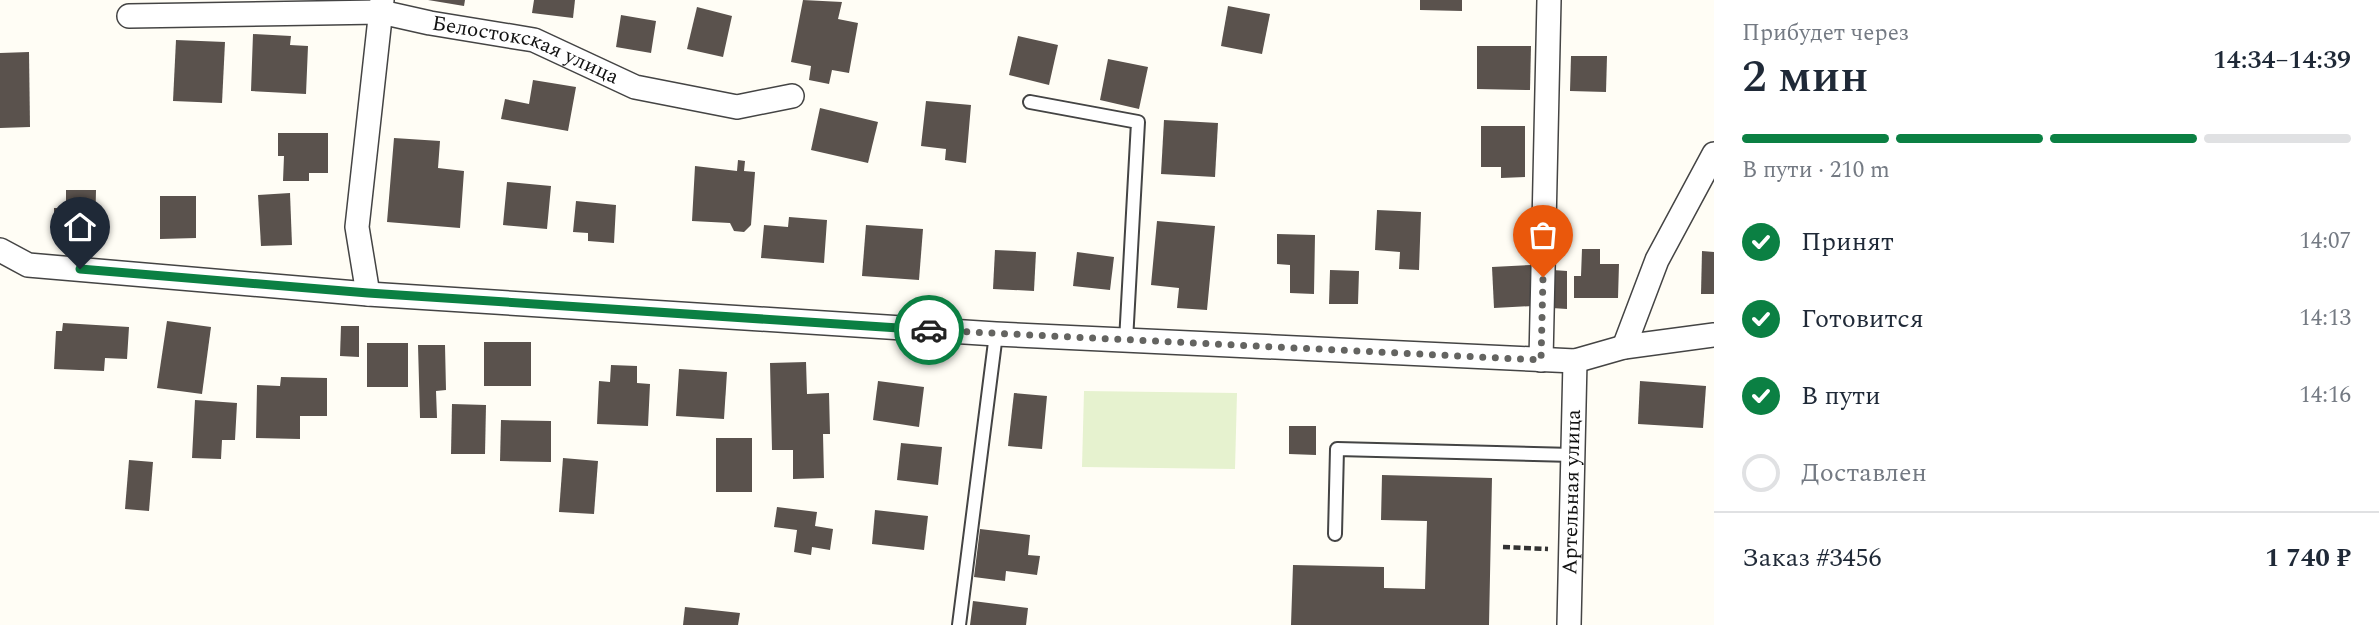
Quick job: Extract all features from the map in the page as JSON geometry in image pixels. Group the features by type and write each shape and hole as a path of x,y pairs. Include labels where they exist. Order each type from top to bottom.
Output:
{"street":[{"path":"1541,360 1549,0"},
{"path":"368,293 357,227 382,6"},
{"name":"Белостокская улица","path":"129,16 382,6 430,23 534,40 635,87 737,107 792,96"},
{"path":"1624,346 1657,260 1714,154"},
{"path":"0,250 27,265 368,293 1126,341 1575,361 1624,346 1714,335"},
{"name":"Артельная улица","path":"1569,625 1575,361"}],"lane":[{"path":"1030,102 1138,122 1126,341"},
{"path":"959,625 996,334"},
{"path":"1335,534 1337,449 1573,455"}],"path":[{"path":"1503,547 1571,550"}],"green space":[{"path":"1084,391 1237,393 1235,469 1082,467"}],"building":[{"path":"428,0 465,0 464,6"},
{"path":"534,0 575,0 573,18 532,13"},
{"path":"803,0 842,2 838,19 858,23 849,73 832,70 829,84 809,80 811,66 791,62"},
{"path":"1420,0 1462,0 1462,11 1420,10"},
{"path":"1228,6 1270,14 1262,54 1221,46"},
{"path":"697,7 732,16 723,57 687,49"},
{"path":"621,15 656,21 651,53 616,47"},
{"path":"253,34 291,36 290,45 308,46 306,94 251,91"},
{"path":"1018,36 1058,45 1049,85 1009,75"},
{"path":"176,40 225,42 222,103 173,101"},
{"path":"1477,46 1531,46 1530,90 1477,89"},
{"path":"29,52 30,127 0,128 0,53"},
{"path":"1571,56 1607,56 1606,92 1570,91"},
{"path":"1108,59 1148,67 1139,109 1100,100"},
{"path":"533,80 576,87 568,131 501,119 505,99 529,104"},
{"path":"926,101 971,105 966,163 945,160 946,149 921,146"},
{"path":"820,108 878,122 868,163 811,150"},
{"path":"1164,120 1218,123 1215,177 1161,174"},
{"path":"1481,126 1525,126 1525,177 1501,178 1501,167 1481,167"},
{"path":"278,133 328,133 328,173 309,173 309,181 283,181 284,156 278,156"},
{"path":"394,138 440,141 438,168 464,171 460,228 387,222"},
{"path":"738,160 745,161 744,171 755,172 751,225 744,232 734,231 730,223 692,221 695,166 737,171"},
{"path":"507,182 551,186 547,229 503,225"},
{"path":"66,190 96,190 95,234 54,233 54,208 66,208"},
{"path":"290,193 292,245 261,246 258,195"},
{"path":"160,196 196,196 196,238 160,239"},
{"path":"576,201 616,205 614,243 588,241 588,233 573,232"},
{"path":"1377,210 1421,212 1419,270 1399,269 1400,252 1375,250"},
{"path":"789,217 827,220 824,263 761,258 764,225 788,227"},
{"path":"1157,221 1215,226 1207,310 1177,308 1179,288 1151,285"},
{"path":"866,225 923,229 919,280 862,276"},
{"path":"1277,234 1315,235 1314,294 1290,293 1290,265 1277,264"},
{"path":"1582,249 1600,249 1600,264 1619,264 1618,298 1574,298 1574,276 1581,276"},
{"path":"995,250 1036,252 1034,291 993,289"},
{"path":"1702,251 1714,252 1714,294 1701,294"},
{"path":"1077,252 1114,257 1110,290 1073,286"},
{"path":"1531,265 1533,306 1494,308 1492,267"},
{"path":"1330,270 1359,271 1358,304 1329,304"},
{"path":"1553,270 1567,271 1567,309 1552,308"},
{"path":"167,321 211,327 202,394 157,388"},
{"path":"63,323 129,327 127,359 105,358 104,371 54,369 56,331 62,331"},
{"path":"341,326 359,326 359,357 340,356"},
{"path":"484,342 531,342 531,386 484,386"},
{"path":"367,343 408,343 408,387 367,387"},
{"path":"418,345 445,345 446,390 436,391 437,418 420,418"},
{"path":"806,362 807,394 829,393 830,434 823,434 824,478 793,479 793,450 772,450 770,363"},
{"path":"611,365 637,366 637,383 650,384 648,426 597,424 599,381 610,382"},
{"path":"679,369 727,372 724,419 676,416"},
{"path":"281,377 327,378 327,416 300,416 300,439 256,438 257,385 280,386"},
{"path":"878,381 924,387 919,427 873,420"},
{"path":"1640,381 1706,386 1703,428 1638,424"},
{"path":"1014,393 1047,396 1042,449 1008,446"},
{"path":"195,400 237,403 235,440 222,440 221,459 192,458"},
{"path":"452,404 486,405 485,454 451,454"},
{"path":"501,420 551,421 551,462 500,461"},
{"path":"1289,426 1316,426 1316,455 1289,454"},
{"path":"716,438 752,438 752,492 716,492"},
{"path":"901,443 942,447 938,485 897,480"},
{"path":"563,458 598,461 594,514 559,512"},
{"path":"129,460 153,462 149,511 125,509"},
{"path":"1382,475 1492,478 1489,625 1291,625 1293,565 1384,567 1384,588 1425,589 1427,521 1381,520"},
{"path":"777,507 817,512 815,526 833,529 830,550 812,547 811,555 794,552 797,530 774,527"},
{"path":"875,510 928,516 924,550 872,544"},
{"path":"980,529 1030,535 1028,555 1040,556 1037,575 1006,571 1005,581 974,577"},
{"path":"973,601 1028,608 1026,625 970,625"},
{"path":"685,607 740,613 738,625 683,625"}],"way so far":[{"path":"929,330 1541,360 1543,277"}],"route":[{"path":"80,269 368,293 929,330"}]}
